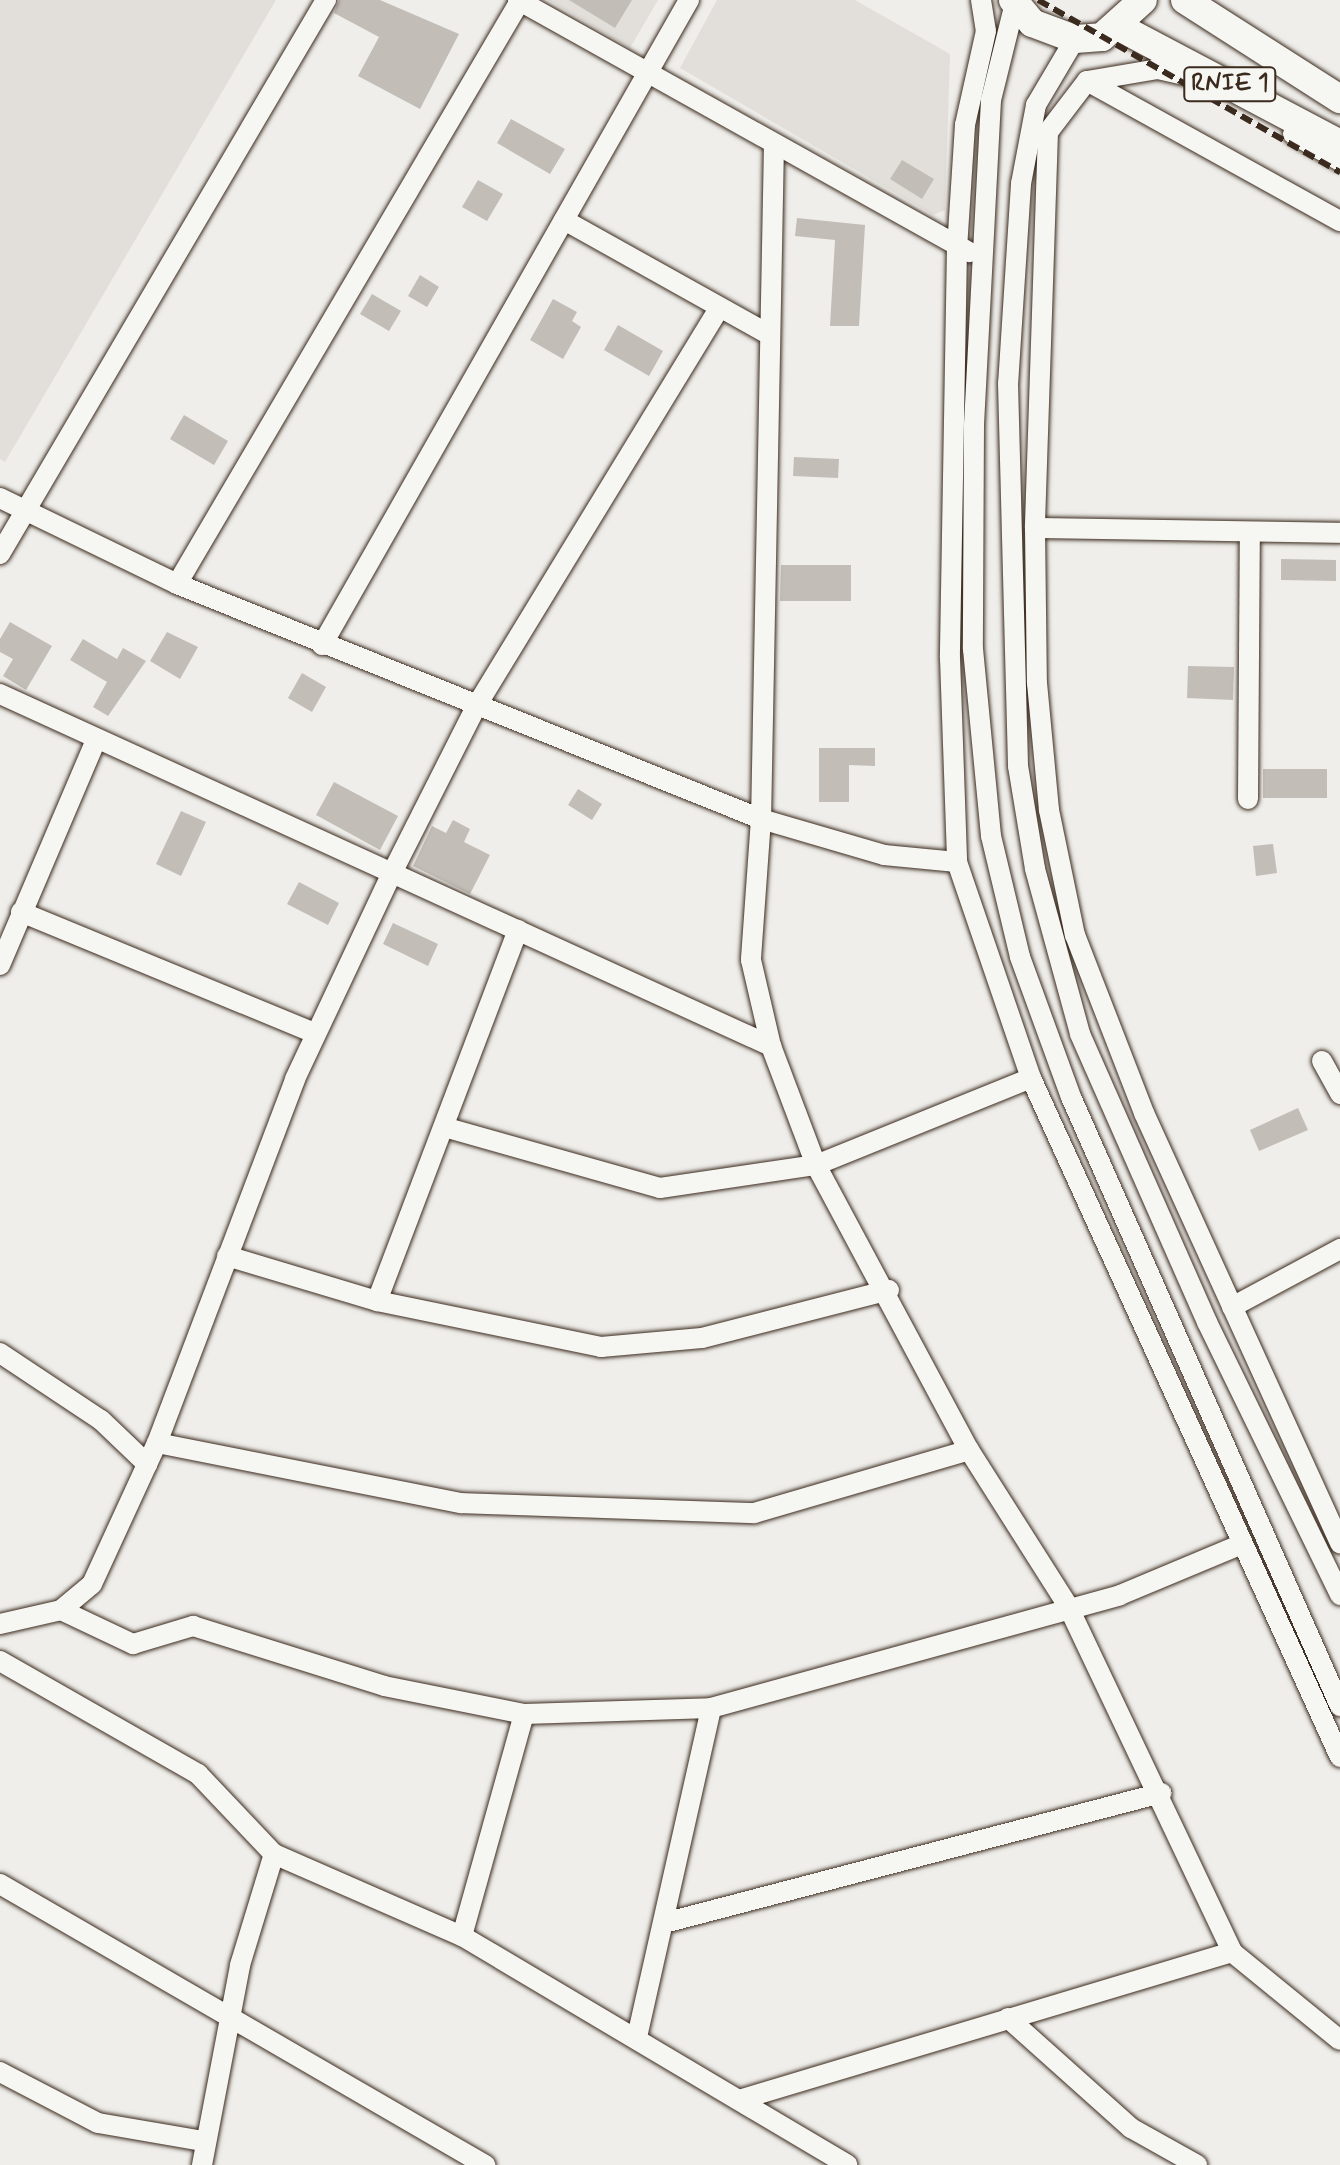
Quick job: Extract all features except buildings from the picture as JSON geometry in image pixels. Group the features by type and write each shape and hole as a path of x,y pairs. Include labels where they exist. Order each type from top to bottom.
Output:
{"highway":[{"path":"1014,2 1045,32 1075,39 1119,27 1143,0"},
{"name":"RNIE 1","path":"1185,0 1340,99"},
{"name":"RNIE 1","path":"1119,27 1340,144"}],"street":[{"path":"0,554 326,0"},
{"path":"177,584 519,0 957,248 980,256"},
{"path":"322,645 689,0"},
{"path":"981,0 986,31 965,125 957,248 950,658 957,862 1031,1078 1340,1757"},
{"path":"1014,2 991,100 980,256 973,649 991,836 1020,957 1071,1097 1340,1706"},
{"path":"1075,39 1036,105 1021,184 1008,383 1018,766 1035,869 1080,1034 1207,1322 1340,1595"},
{"path":"1340,161 1178,70 1087,81 1048,132 1035,528 1037,683 1049,810 1075,935 1232,1307 1340,1543"},
{"path":"1087,81 1340,221"},
{"path":"774,144 766,333 761,819 751,960 771,1046 816,1165 889,1290 969,1450 1068,1606 1161,1793 1232,1952 1340,2040"},
{"path":"564,220 766,333"},
{"path":"0,1624 61,1610 92,1584 157,1443 315,1033 392,873 477,705 719,308"},
{"path":"0,498 177,584 322,645 761,819 884,855 957,862"},
{"path":"1035,528 1340,533"},
{"path":"1248,799 1250,532"},
{"path":"0,694 771,1046"},
{"path":"0,965 96,740"},
{"path":"21,912 315,1033"},
{"path":"377,1301 518,930"},
{"path":"1322,1061 1340,1094"},
{"path":"444,1127 660,1188 816,1165 1031,1078"},
{"path":"1232,1307 1340,1249"},
{"path":"227,1256 377,1301 601,1347 658,1346 889,1290"},
{"path":"0,1353 101,1420 147,1464"},
{"path":"157,1443 461,1503 754,1513 969,1450"},
{"path":"61,1610 133,1644 193,1626 384,1686 524,1714 711,1708 1174,1577 1242,1544"},
{"path":"0,1661 198,1774 274,1854 462,1936 742,2099 847,2165"},
{"path":"637,2037 668,1922 711,1708"},
{"path":"462,1936 524,1714"},
{"path":"668,1922 1161,1793"},
{"path":"202,2165 203,2141 232,2012 274,1854"},
{"path":"0,1884 232,2012 485,2165"},
{"path":"742,2099 1232,1952"},
{"path":"1008,2018 1131,2128 1197,2165"},
{"path":"0,2072 98,2123 203,2141"}],"shaded area":[{"path":"0,0 276,0 5,462 0,459"},
{"path":"548,0 658,0 630,48"},
{"path":"717,0 855,0 950,54 945,210 933,215 680,68"}],"railway":[{"path":"1038,0 1340,172"}]}
